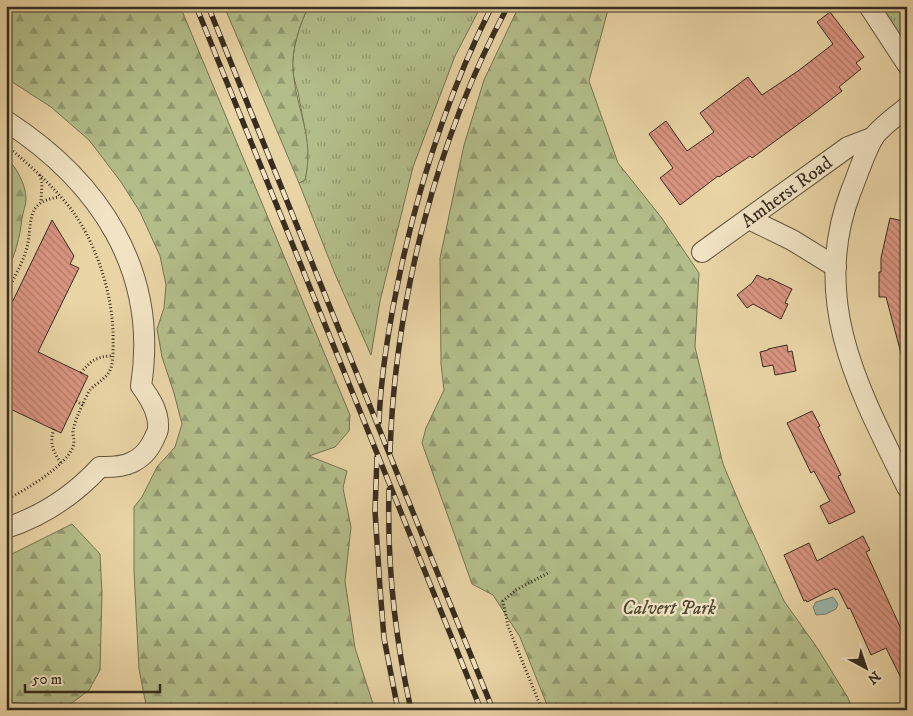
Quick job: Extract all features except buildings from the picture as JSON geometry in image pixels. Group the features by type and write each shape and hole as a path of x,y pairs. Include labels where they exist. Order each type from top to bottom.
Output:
{"street":[{"path":"869,6 907,64"},
{"path":"907,107 874,136 840,223 835,253 839,314 847,354 862,394 907,486"},
{"path":"6,121 38,143 76,178 103,212 121,243 138,288 144,320 145,351 141,386 151,399 158,429 152,444 143,456 116,468 100,467 79,488 58,503 25,521 6,528"},
{"name":"Amherst Road","path":"702,252 848,147 874,136"},
{"path":"749,218 792,240 836,267"}],"path":[{"path":"6,147 40,174 74,214 100,266 108,293 112,321 111,368 105,378 89,392 75,421 73,432 74,444 69,455 27,490 6,500"},
{"path":"6,294 27,249 30,221 41,202 42,183 40,174"},
{"path":"41,202 60,196"},
{"path":"81,373 88,363 95,358 112,356"},
{"path":"76,401 83,405"},
{"path":"54,429 52,446 61,463"},
{"path":"542,710 508,626 503,601 516,590 550,572"}],"green space":[{"path":"6,6 180,6 350,415 349,431 335,447 309,456 347,471 343,488 351,527 345,581 355,648 375,710 147,710 139,669 134,571 134,507 142,497 157,467 175,447 182,424 162,357 157,329 164,308 166,285 160,256 140,212 121,182 89,140 51,107 6,78"},
{"path":"224,6 309,6 302,20 293,55 295,84 308,150 305,180 299,183"},
{"path":"309,6 481,6 455,56 413,167 380,301 371,355 335,274 299,183 305,180 307,147 294,75 293,54 302,20"},
{"name":"Calvert Park","path":"519,6 609,6 589,81 618,163 661,217 699,273 695,347 723,464 784,601 818,649 848,698 853,710 549,710 520,637 493,595 472,584 422,443 426,428 444,390 441,364 440,258 464,145 484,80"},
{"path":"869,6 907,6 907,64"},
{"path":"6,157 20,176 26,193 26,204 17,246 6,274"},
{"path":"72,524 100,554 102,593 100,670 89,690 68,706 6,702 6,557"}],"water":[{"path":"833,597 838,604 836,609 826,614 816,615 813,607 816,602"}],"railway":[{"path":"196,6 481,710"},
{"path":"208,6 493,710"},
{"path":"379,422 384,363 390,325 401,268 418,200 450,101 492,6"},
{"path":"390,452 400,337 424,222 440,166 460,111 482,57 508,6"},
{"path":"377,457 375,511 384,638 398,710"},
{"path":"389,490 389,545 393,600 396,628 411,710"}]}
